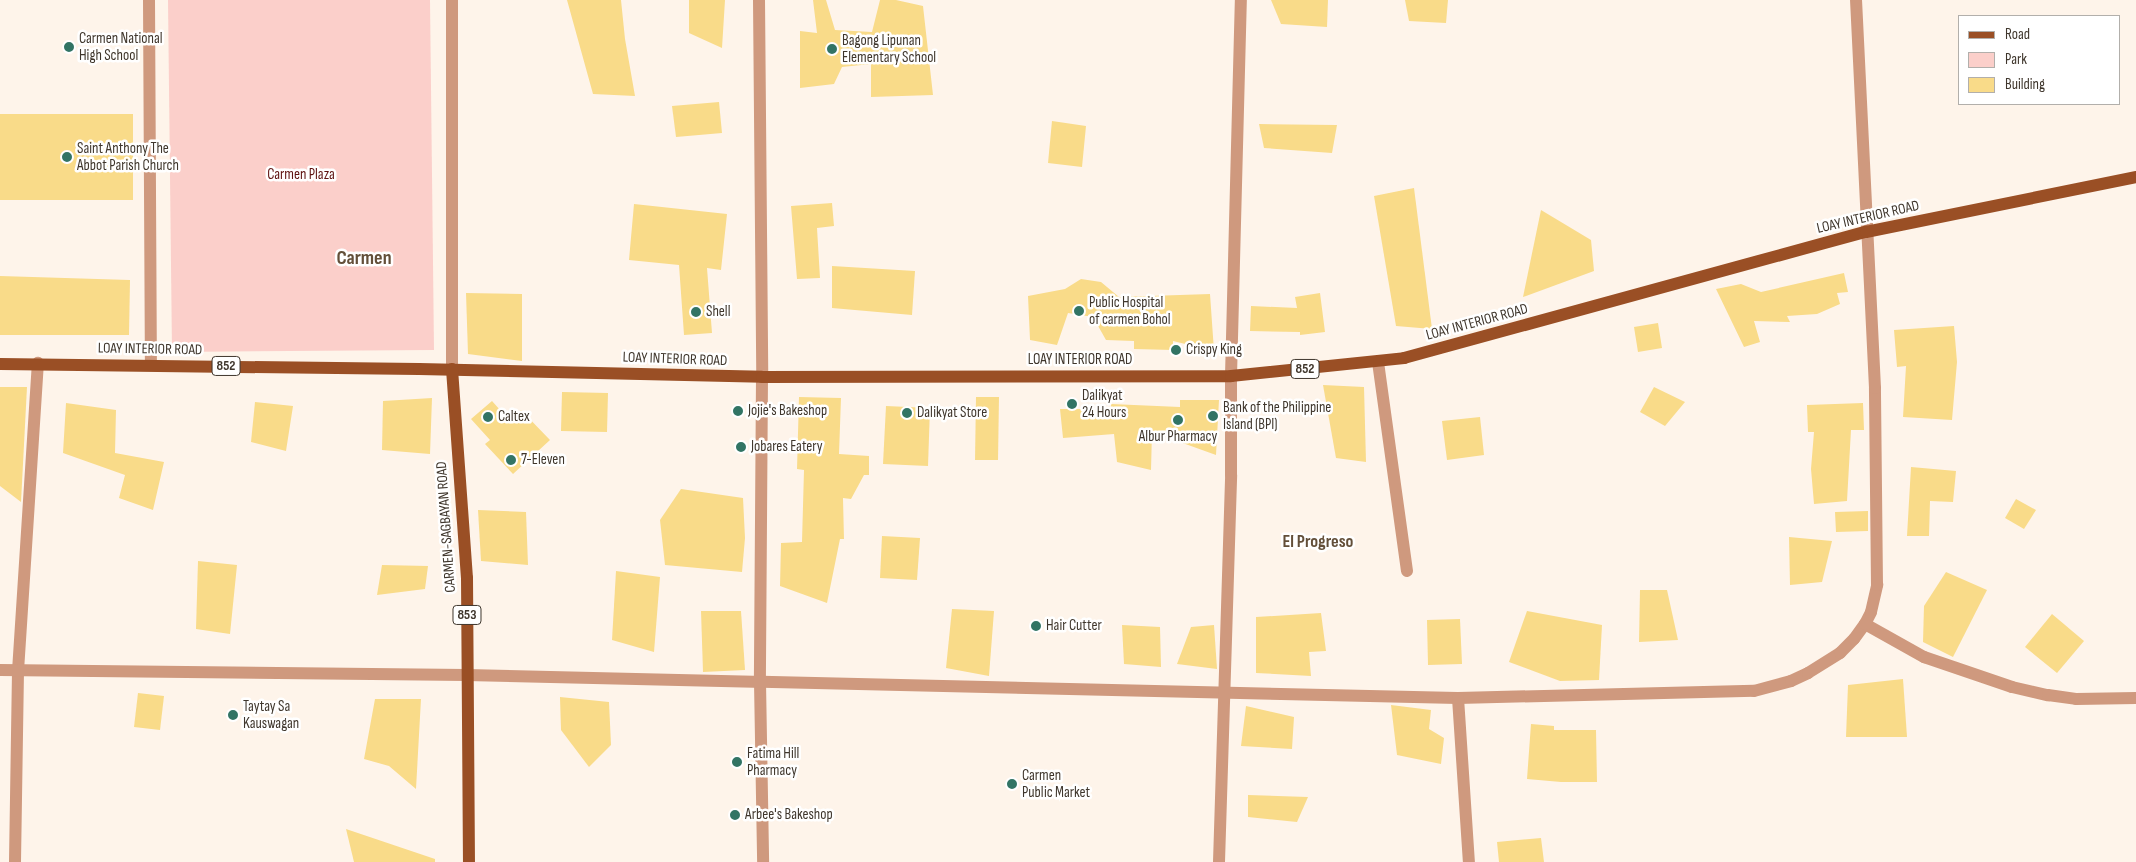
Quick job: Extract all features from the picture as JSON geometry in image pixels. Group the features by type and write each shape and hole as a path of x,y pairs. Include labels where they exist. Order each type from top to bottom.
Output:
{"main road":[{"name":"LOAY INTERIOR ROAD","path":"0,364 151,364 452,369 762,378 1231,376 1378,362 1427,352 1866,232 2136,177"},
{"name":"CARMEN-SAGBAYAN ROAD","path":"452,369 467,578 466,676 469,862"}],"street":[{"path":"148,0 151,364"},
{"path":"452,0 452,369"},
{"path":"759,0 762,378 760,682 763,862"},
{"path":"1220,862 1226,692 1231,475 1231,376 1241,0"},
{"path":"0,670 466,676 1458,698 1754,691 1791,681 1826,663 1840,653 1866,624 1876,596 1875,388 1856,0"},
{"path":"1378,362 1406,570"},
{"path":"15,862 18,671 38,364"},
{"path":"1866,624 1924,657 2012,686 2048,695 2076,699 2136,698"},
{"path":"1458,698 1469,862"}],"green space":[{"name":"Carmen Plaza","path":"168,0 430,0 434,350 172,352"}],"building":[{"path":"567,0 621,0 625,39 635,96 593,94"},
{"path":"689,0 725,0 722,48 689,33"},
{"path":"813,0 826,0 835,30 872,32 880,0 896,0 923,6 933,95 871,97 871,64 842,67 834,84 800,88 800,31 817,33"},
{"path":"1271,0 1328,0 1327,27 1281,24"},
{"path":"1405,0 1448,0 1446,23 1409,21"},
{"path":"719,102 722,133 676,137 672,106"},
{"name":"Saint Anthony The Abbot Parish Church","path":"0,114 133,114 133,200 0,200"},
{"path":"1052,121 1086,126 1082,167 1048,163"},
{"path":"1259,124 1337,125 1332,153 1264,148"},
{"path":"1414,188 1432,329 1396,326 1374,196"},
{"path":"832,203 834,226 817,228 820,278 797,279 791,206"},
{"path":"634,204 727,214 721,270 707,268 712,333 684,335 679,265 629,260"},
{"path":"1541,210 1591,240 1594,271 1523,297"},
{"path":"832,266 915,271 912,315 832,308"},
{"path":"1844,273 1848,292 1837,293 1840,304 1817,314 1787,316 1790,322 1754,321 1760,342 1744,347 1716,289 1741,284 1761,292"},
{"path":"0,276 130,280 129,335 0,335"},
{"path":"1081,279 1101,282 1119,297 1210,294 1214,351 1173,341 1173,350 1134,349 1134,341 1106,340 1093,317 1068,313 1057,345 1030,340 1028,296 1065,289"},
{"path":"466,293 522,294 522,361 468,354"},
{"path":"1320,293 1325,332 1300,335 1300,332 1250,331 1251,306 1297,308 1295,297"},
{"path":"1658,323 1662,348 1638,352 1634,327"},
{"path":"1954,326 1957,362 1952,420 1903,417 1906,366 1897,367 1894,330"},
{"path":"1323,385 1364,387 1366,462 1336,458"},
{"path":"0,387 27,387 21,502 0,486"},
{"path":"1654,387 1685,402 1665,426 1640,412"},
{"path":"562,392 608,393 607,432 561,431"},
{"path":"799,397 841,398 839,454 869,456 869,475 864,475 851,499 843,498 844,539 840,539 827,603 780,586 781,543 802,542 804,470 797,469"},
{"path":"976,397 999,397 998,460 975,460"},
{"path":"432,398 430,454 382,450 383,401"},
{"path":"1180,400 1219,400 1216,455 1152,432 1151,470 1117,462 1114,434 1063,438 1060,409 1111,409 1111,404 1180,407"},
{"path":"492,401 510,421 521,410 550,440 513,474 485,444 490,440 471,419"},
{"path":"255,402 293,406 286,451 251,442"},
{"path":"66,403 116,410 115,453 164,462 153,510 119,498 125,475 63,453"},
{"path":"1863,403 1864,430 1851,430 1847,501 1814,504 1811,469 1814,432 1808,432 1807,405"},
{"path":"886,406 930,408 928,466 883,464"},
{"path":"1480,417 1484,455 1447,460 1442,421"},
{"path":"1911,467 1956,471 1953,502 1930,501 1929,536 1907,536"},
{"path":"681,489 743,498 745,538 742,572 665,565 660,520"},
{"path":"2016,499 2036,510 2024,529 2005,518"},
{"path":"478,510 526,512 528,565 481,561"},
{"path":"1868,511 1868,531 1836,532 1835,512"},
{"path":"882,536 920,538 917,580 880,578"},
{"path":"1789,537 1832,541 1822,582 1790,585"},
{"path":"198,561 237,565 230,634 196,629"},
{"path":"382,565 428,566 425,589 377,595"},
{"path":"616,571 660,577 654,652 612,640"},
{"path":"1946,572 1987,590 1953,657 1923,642 1924,606"},
{"path":"1640,590 1667,590 1678,640 1639,642"},
{"path":"952,609 994,611 989,676 946,668"},
{"path":"701,611 741,611 745,670 703,672"},
{"path":"1527,611 1602,625 1599,680 1560,681 1509,662"},
{"path":"1321,613 1326,651 1309,652 1311,676 1256,673 1256,617"},
{"path":"2052,614 2084,641 2057,673 2025,647"},
{"path":"1460,619 1462,664 1428,665 1427,620"},
{"path":"1122,625 1160,627 1161,667 1124,664"},
{"path":"1214,625 1217,669 1177,664 1191,627"},
{"path":"1903,679 1907,737 1846,737 1848,685"},
{"path":"138,693 164,696 160,730 134,727"},
{"path":"560,697 609,702 611,745 589,767 561,730"},
{"path":"375,699 421,699 416,789 389,766 364,759"},
{"path":"1391,705 1431,710 1429,729 1444,738 1441,764 1397,755"},
{"path":"1246,706 1294,717 1292,749 1241,746"},
{"path":"1531,724 1554,726 1554,730 1596,730 1597,782 1561,782 1527,779"},
{"path":"1248,795 1308,797 1297,822 1248,817"},
{"path":"346,829 435,859 435,862 354,862"},
{"path":"1541,838 1544,862 1499,862 1497,842"}],"place":[{"name":"Carmen National High School","path":"69,47"},
{"name":"Bagong Lipunan Elementary School","path":"832,49"},
{"name":"Saint Anthony The Abbot Parish Church","path":"67,157"},
{"name":"Public Hospital of carmen Bohol","path":"1079,311"},
{"name":"Shell","path":"696,312"},
{"name":"Crispy King","path":"1176,350"},
{"name":"Dalikyat 24 Hours","path":"1072,404"},
{"name":"Jojie's Bakeshop","path":"738,411"},
{"name":"Dalikyat Store","path":"907,413"},
{"name":"Bank of the Philippine Island (BPI)","path":"1213,416"},
{"name":"Caltex","path":"488,417"},
{"name":"Albur Pharmacy","path":"1178,420"},
{"name":"Jobares Eatery","path":"741,447"},
{"name":"7-Eleven","path":"511,460"},
{"name":"Hair Cutter","path":"1036,626"},
{"name":"Taytay Sa Kauswagan","path":"233,715"},
{"name":"Fatima Hill Pharmacy","path":"737,762"},
{"name":"Carmen Public Market","path":"1012,784"},
{"name":"Arbee's Bakeshop","path":"735,815"}],"district":[{"name":"Carmen","path":"364,258"},
{"name":"El Progreso","path":"1318,542"}]}
